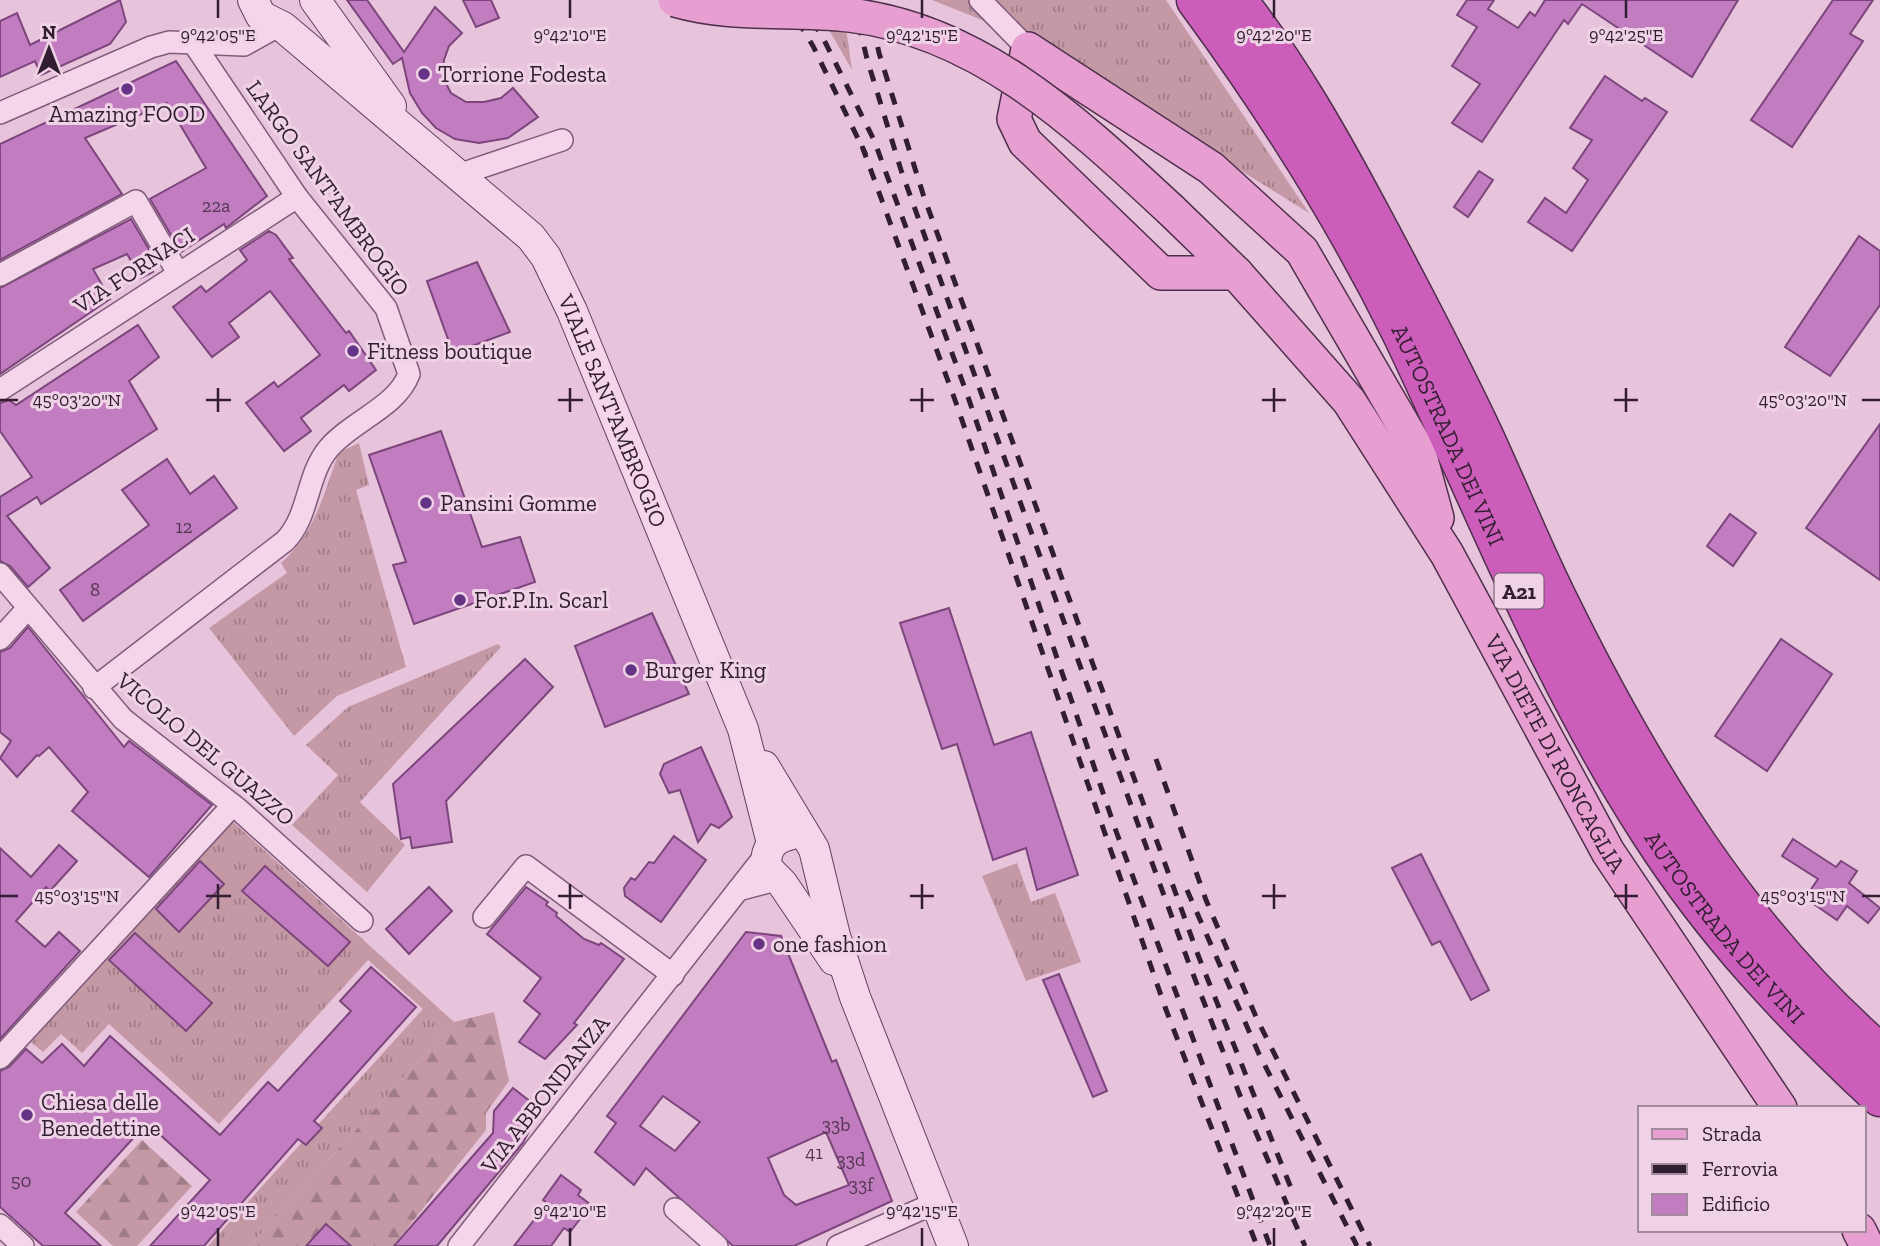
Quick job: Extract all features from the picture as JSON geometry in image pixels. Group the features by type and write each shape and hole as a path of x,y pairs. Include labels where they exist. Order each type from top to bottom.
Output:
{"highway":[{"name":"AUTOSTRADA DEI VINI","path":"1196,0 1268,100 1359,252 1400,331 1534,622 1605,761 1650,833 1702,907 1762,982 1880,1097"},
{"name":"AUTOSTRADA DEI VINI","path":"1237,0 1277,55 1362,199 1432,331 1558,602 1608,700 1675,811 1759,926 1805,978 1880,1053"}],"main road":[{"name":"VIALE SANT'AMBROGIO","path":"262,11 304,15 312,0 415,140"},
{"name":"VIA DIETE DI RONCAGLIA","path":"675,0 738,12 823,13 885,21 913,28 972,51 1015,80 1119,163 1236,273 1349,401 1447,554 1608,852 1779,1106"},
{"name":"VIALE SANT'AMBROGIO","path":"262,11 531,237 560,283 743,729 812,850 855,997 953,1246"},
{"path":"1236,273 1161,273 1025,142 1014,119 1028,49 1211,168 1302,251 1419,452 1447,554"},
{"name":"VIALE SANT'AMBROGIO","path":"743,729 774,865 855,997"},
{"path":"793,834 812,850 811,875 805,881 797,884 774,865 793,834"}],"street":[{"path":"980,0 1028,49"},
{"path":"0,113 151,47 169,43 249,43 262,11"},
{"name":"LARGO SANT'AMBROGIO","path":"94,688 285,541 295,530 303,514 318,466 328,449 406,383 409,374 407,362 386,309 297,197 194,44"},
{"path":"458,175 562,140"},
{"name":"VIA FORNACI","path":"0,390 297,197"},
{"path":"0,275 136,201 178,273"},
{"name":"VICOLO DEL GUAZZO","path":"0,575 122,719 233,805 362,921"},
{"path":"0,639 28,608"},
{"path":"0,1058 233,805"},
{"name":"VIA ABBONDANZA","path":"459,1246 738,890 774,865"},
{"path":"484,917 526,866 673,975"},
{"path":"838,1246 935,1203"},
{"path":"675,1209 717,1246"},
{"path":"0,1225 23,1246"}],"green space":[{"path":"812,0 842,0 852,70"},
{"path":"932,0 1166,0 1309,213 1029,39"},
{"path":"359,443 369,485 356,490 406,667 337,696 294,736 209,628 287,573 281,563 310,526 339,452"},
{"path":"498,644 501,647 360,802 405,845 367,892 292,825 338,775 306,745 348,707"},
{"path":"232,821 454,1022 250,1246 208,1246 423,1009 368,960 219,1124 109,1024 82,1053 61,1034 43,1052 31,1042"},
{"path":"1017,863 1031,902 1055,893 1081,962 1026,981 982,876"},
{"path":"494,1012 509,1081 486,1113 486,1130 393,1246 250,1246 454,1022"},
{"path":"142,1140 192,1186 137,1246 113,1246 76,1212"}],"building":[{"path":"120,0 126,22 110,44 41,75 35,61 0,77 0,21 17,13 30,45"},
{"name":"Torrione Fodesta","path":"347,0 367,0 404,52 435,7 462,33 449,46 444,60 442,76 451,93 466,102 484,102 501,98 513,88 538,117 508,138 479,143 455,139 436,128 422,113 410,93 402,58 393,64"},
{"path":"463,0 491,0 499,18 476,27"},
{"path":"1467,0 1494,0 1488,9 1518,28 1530,12 1535,16 1545,0 1738,0 1692,77 1582,4 1568,24 1564,20 1482,142 1452,123 1480,84 1452,66 1477,27 1457,15"},
{"path":"1833,0 1873,0 1850,34 1863,41 1792,147 1751,120"},
{"path":"176,61 267,196 226,228 224,224 181,252 150,199 206,168 167,103 85,138 122,194 0,260 0,144"},
{"path":"1605,76 1642,101 1645,98 1667,112 1572,251 1528,222 1545,198 1566,213 1588,180 1573,168 1592,140 1570,128"},
{"path":"1479,171 1493,180 1468,217 1454,207"},
{"path":"131,219 153,256 153,272 141,278 127,254 93,269 110,299 0,374 0,288"},
{"path":"269,231 276,235 293,258 289,259 346,333 349,331 376,370 349,391 344,385 301,418 311,431 284,451 246,403 274,382 278,387 320,355 270,291 229,323 239,337 212,357 173,307 201,286 206,292 247,260 240,250"},
{"path":"1859,236 1880,251 1880,305 1830,376 1785,347"},
{"path":"477,262 510,332 453,353 427,281"},
{"path":"138,325 159,357 129,381 157,429 41,504 37,497 7,516 50,568 28,587 10,566 0,561 0,497 32,477 0,431 0,403 9,400 16,405"},
{"path":"1880,424 1880,580 1806,528"},
{"name":"Pansini Gomme","path":"441,431 482,547 520,537 535,582 414,624 393,565 406,562 369,455"},
{"path":"167,459 190,494 214,476 237,508 83,621 60,590 149,525 122,490"},
{"path":"1730,514 1756,533 1733,566 1707,546"},
{"path":"949,608 994,745 1031,732 1078,875 1037,890 1026,848 993,860 957,744 942,749 900,623"},
{"name":"Burger King","path":"652,613 689,694 605,727 575,646"},
{"path":"28,627 124,747 129,741 212,805 149,877 72,811 88,792 49,747 37,755 17,777 0,758 11,741 0,732 0,652 10,648"},
{"path":"1781,639 1832,674 1767,771 1715,736"},
{"path":"525,659 553,687 446,801 452,842 412,848 410,837 401,839 393,784"},
{"path":"701,747 732,817 719,828 711,824 698,842 680,790 669,793 660,774 664,764"},
{"path":"674,836 706,860 661,922 625,896 624,888 631,878 635,880 649,862 654,863"},
{"path":"1793,839 1836,867 1841,861 1857,871 1849,883 1880,908 1868,923 1847,906 1837,920 1805,898 1818,879 1782,856"},
{"path":"59,845 77,861 50,891 46,887 16,921 45,947 59,932 80,951 0,1039 0,848 31,877"},
{"path":"1421,854 1489,990 1471,1000 1440,941 1432,945 1392,868"},
{"path":"200,861 224,884 179,932 156,909"},
{"path":"265,866 350,942 328,966 242,891"},
{"path":"429,887 452,911 409,954 386,929"},
{"path":"526,887 548,902 546,905 557,913 556,916 584,939 599,945 601,943 624,959 574,1023 577,1025 545,1059 519,1042 540,1014 524,1001 541,978 487,934"},
{"path":"746,932 781,936 832,1062 836,1060 892,1201 794,1246 733,1246 646,1168 634,1185 595,1152 616,1123 607,1116","holes":["663,1096 700,1122 675,1151 640,1126","826,1132 849,1185 796,1205 784,1195 768,1158"]},
{"path":"135,933 212,1003 186,1031 109,960"},
{"path":"371,967 416,1007 314,1121 322,1128 306,1145 298,1139 204,1246 150,1246 210,1180 147,1123 65,1213 101,1246 43,1246 0,1207 0,1071 9,1067 26,1049 42,1063 62,1044 84,1066 110,1036 220,1135 268,1082 278,1091 351,1011 340,1001"},
{"path":"1059,974 1107,1091 1093,1097 1043,980"},
{"path":"513,1088 540,1109 523,1143 437,1246 394,1246 493,1133 494,1111"},
{"path":"561,1175 581,1190 578,1195 591,1205 570,1232 564,1228 551,1246 514,1246 547,1203 543,1200"},
{"path":"326,1224 351,1246 306,1246"}],"railway":[{"path":"785,0 813,46 866,155"},
{"path":"800,0 824,40 874,140 967,394 1116,831 1270,1246"},
{"path":"853,0 867,59 901,170 1022,507 1188,961 1241,1098 1305,1246"},
{"path":"868,0 879,53 923,194 1198,955 1293,1193"},
{"path":"862,146 955,400 1165,1007 1257,1246"},
{"path":"1156,759 1206,900 1257,1019 1370,1246"},
{"path":"1187,890 1259,1054 1357,1246"}],"place":[{"name":"Torrione Fodesta","path":"424,74"},
{"name":"Amazing FOOD","path":"127,89"},
{"name":"Fitness boutique","path":"353,351"},
{"name":"Pansini Gomme","path":"426,503"},
{"name":"For.P.In. Scarl","path":"460,600"},
{"name":"Burger King","path":"631,670"},
{"name":"one fashion","path":"759,944"},
{"name":"Chiesa delle Benedettine","path":"27,1115"}]}
